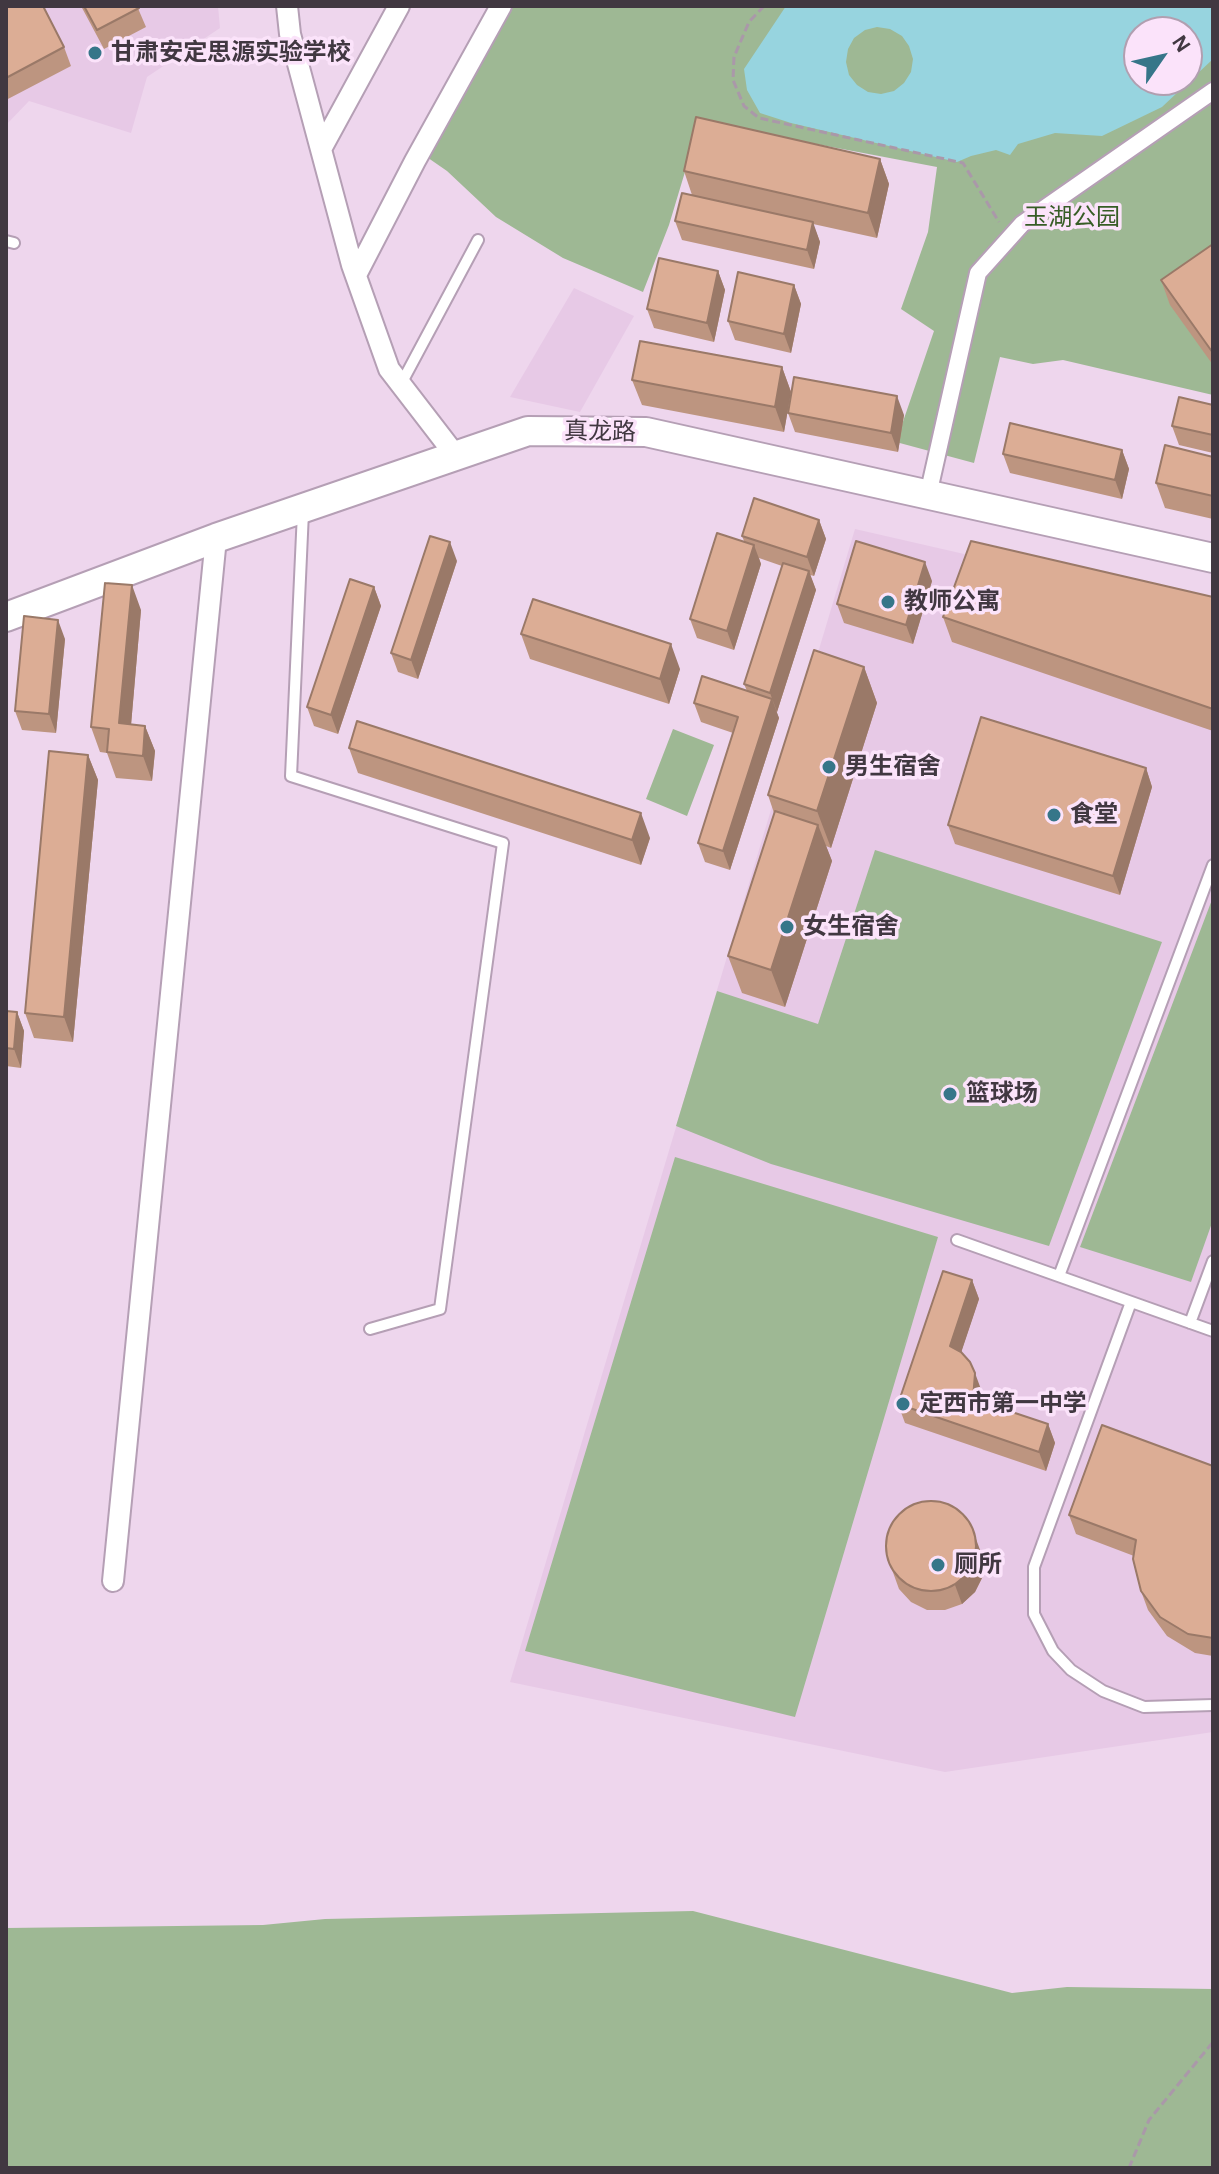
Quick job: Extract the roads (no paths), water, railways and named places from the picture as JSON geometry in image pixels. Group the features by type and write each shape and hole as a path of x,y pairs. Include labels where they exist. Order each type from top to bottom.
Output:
{"main road":[{"name":"真龙路","path":"6,617 216,538 528,431 646,432 1213,558"}],"street":[{"path":"287,6 290,34 356,275 389,369 456,456"},
{"path":"321,149 399,6"},
{"path":"356,275 501,6"},
{"path":"928,495 978,273 1022,224 1213,91"},
{"path":"113,1581 216,538"}],"lane":[{"path":"401,384 478,240"},
{"path":"303,510 291,776 503,843 440,1309 370,1329"},
{"path":"1059,1276 1213,865"},
{"path":"957,1240 1213,1331"},
{"path":"1190,1323 1213,1261"},
{"path":"1131,1302 1034,1567 1034,1614 1053,1651 1071,1670 1103,1691 1144,1707 1213,1705"}],"water":[{"path":"786,6 1213,6 1213,59 1203,68 1203,16 1123,16 1123,96 1174,96 1162,107 1102,136 1055,133 1018,144 1010,155 996,150 957,162 791,123 760,113 747,90 744,69","holes":["877,27 890,29 902,36 909,46 913,59 911,72 894,91 881,94 868,92 849,75 846,62 848,49 854,38 865,30"]}],"place":[{"name":"甘肃安定思源实验学校","path":"95,53"},
{"name":"教师公寓","path":"888,602"},
{"name":"男生宿舍","path":"829,767"},
{"name":"食堂","path":"1054,815"},
{"name":"女生宿舍","path":"787,927"},
{"name":"篮球场","path":"950,1094"},
{"name":"定西市第一中学","path":"903,1404"},
{"name":"厕所","path":"938,1565"}],"park label":[{"name":"玉湖公园","path":"1072,218"}]}
